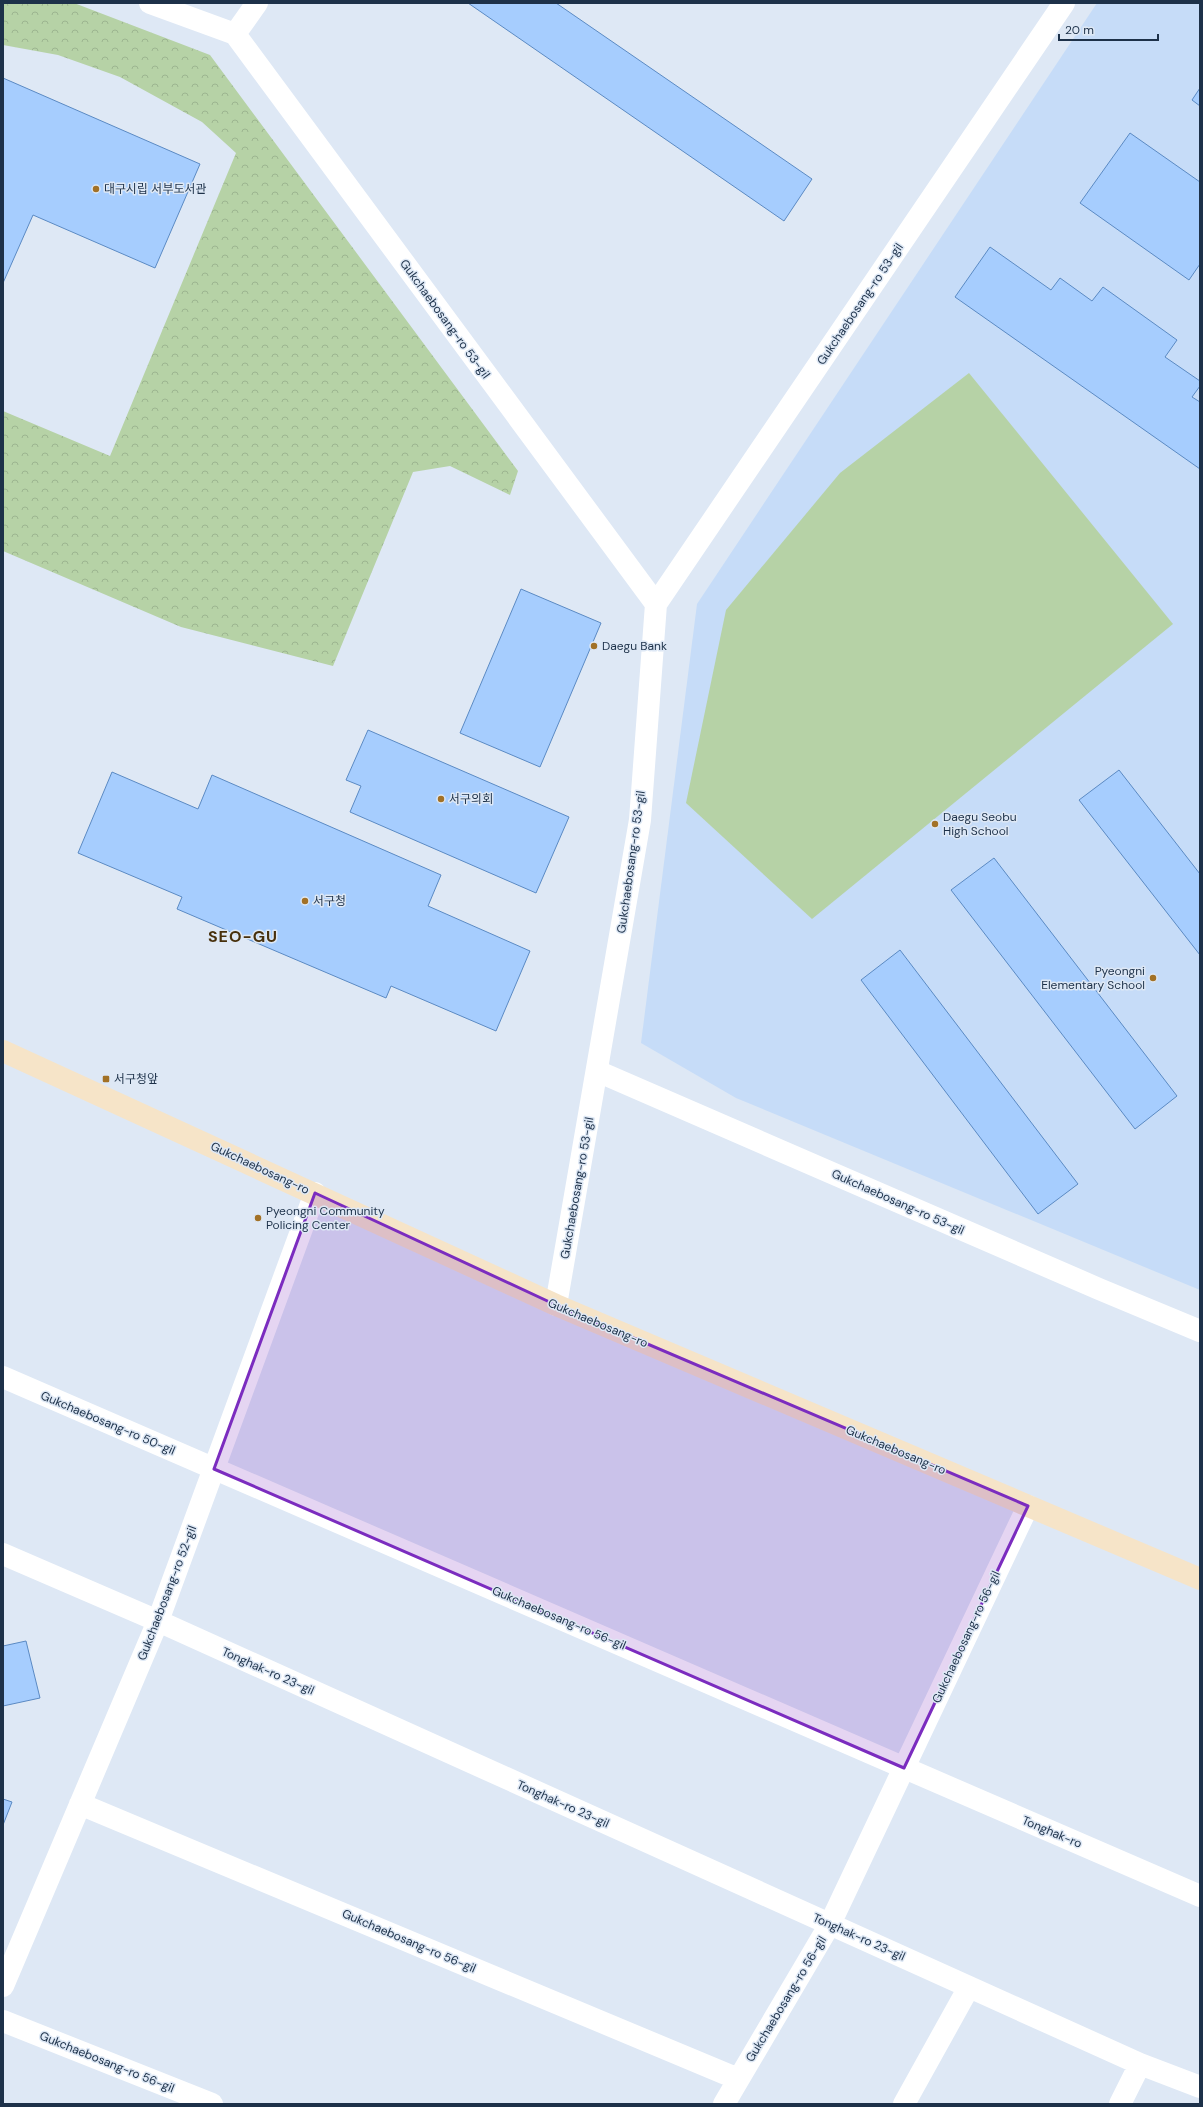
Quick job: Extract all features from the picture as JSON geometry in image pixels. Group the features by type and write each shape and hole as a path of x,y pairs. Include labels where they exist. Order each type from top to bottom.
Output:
{"main road":[{"name":"Gukchaebosang-ro","path":"3,1051 556,1305 1200,1579"}],"street":[{"path":"150,3 235,34 257,3"},
{"name":"Gukchaebosang-ro 53-gil","path":"556,1305 640,820 656,604 1064,3"},
{"name":"Gukchaebosang-ro 53-gil","path":"235,34 656,604"},
{"name":"Gukchaebosang-ro 53-gil","path":"597,1071 1099,1289 1200,1331"},
{"name":"Gukchaebosang-ro 52-gil","path":"3,1986 158,1621 315,1193"},
{"name":"Gukchaebosang-ro 50-gil","path":"3,1377 214,1468"},
{"name":"Gukchaebosang-ro 56-gil","path":"214,1468 904,1768"},
{"name":"Gukchaebosang-ro 56-gil","path":"724,2104 830,1924 1028,1506"},
{"name":"Tonghak-ro 23-gil","path":"3,1554 158,1621 1140,2064 1200,2087"},
{"name":"Tonghak-ro","path":"904,1768 1200,1896"},
{"name":"Gukchaebosang-ro 56-gil","path":"80,1804 738,2079"},
{"path":"904,2104 969,1987"},
{"name":"Gukchaebosang-ro 56-gil","path":"3,2021 212,2104"},
{"path":"1120,2104 1140,2064"}],"highlighted area":[{"path":"315,1193 556,1305 1028,1506 904,1768 214,1469"}],"shaded area":[{"name":"Daegu Seobu High School","path":"1097,3 1200,3 1200,1290 736,1098 641,1043 697,604"}],"green space":[{"path":"3,3 74,3 210,55 518,471 510,495 450,466 413,472 333,666 181,627 3,551 3,411 110,456 236,153 202,122 120,77 58,55 3,45"},
{"path":"969,373 1173,624 812,919 686,803 726,610 840,473"}],"building":[{"path":"468,3 556,3 812,179 784,221"},
{"name":"대구시립 서부도서관","path":"3,78 200,164 155,268 33,215 3,283"},
{"path":"1200,88 1200,106 1192,100"},
{"path":"1130,133 1200,182 1200,264 1189,280 1080,203"},
{"path":"990,247 1051,290 1060,278 1092,301 1103,287 1177,340 1165,357 1200,381 1200,386 1192,397 1200,402 1200,469 955,297"},
{"path":"521,589 601,623 540,767 460,733"},
{"name":"서구의회","path":"368,730 569,817 536,893 350,812 361,786 346,780"},
{"path":"1119,770 1200,874 1200,955 1079,800"},
{"name":"서구청","path":"112,772 198,809 212,775 441,875 428,906 530,951 496,1031 391,986 386,998 292,958 177,909 182,897 78,853"},
{"path":"994,858 1177,1096 1135,1129 951,890"},
{"path":"900,950 1078,1184 1038,1214 861,980"},
{"path":"26,1641 40,1698 3,1706 3,1646"},
{"path":"3,1799 12,1802 3,1825"}],"place":[{"name":"대구시립 서부도서관","path":"96,189"},
{"name":"Daegu Bank","path":"594,646"},
{"name":"서구의회","path":"441,799"},
{"name":"Daegu Seobu High School","path":"935,824"},
{"name":"서구청","path":"305,901"},
{"name":"Pyeongni Elementary School","path":"1153,978"},
{"name":"서구청앞","path":"106,1079"},
{"name":"Pyeongni Community Policing Center","path":"258,1218"}],"district":[{"name":"SEO-GU","path":"243,936"}]}
